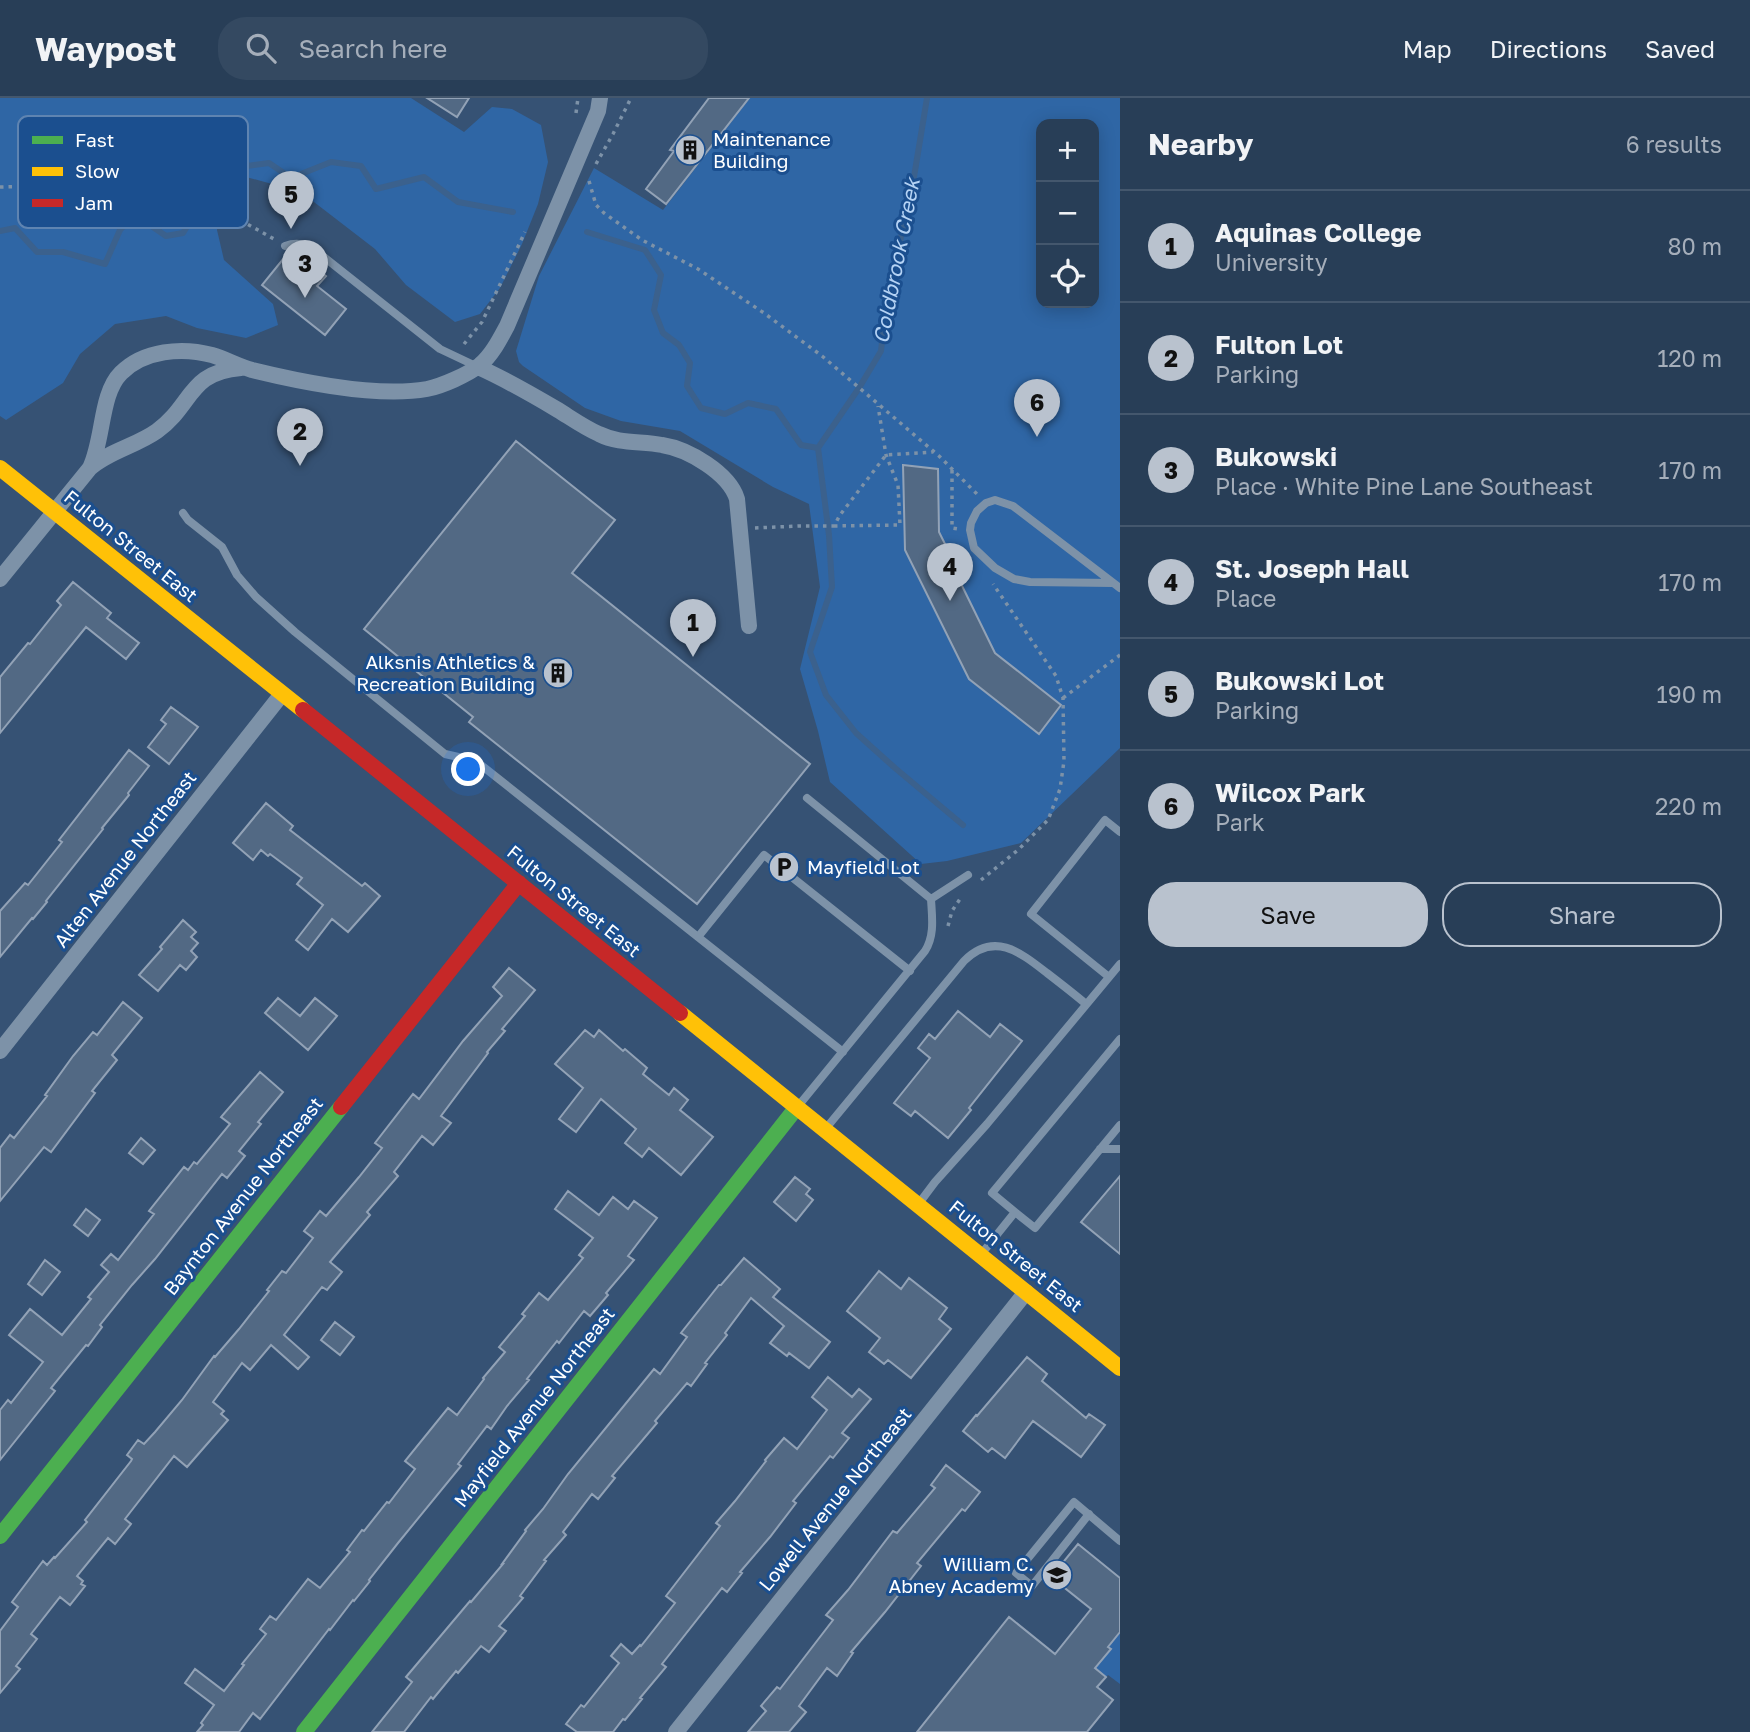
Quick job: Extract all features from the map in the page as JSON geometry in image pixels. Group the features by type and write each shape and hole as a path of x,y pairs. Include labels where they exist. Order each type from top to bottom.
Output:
{"street":[{"path":"90,468 97,451 111,387 118,376 136,361 161,352 198,352 243,367 314,383 381,391 429,389 478,367 495,348 507,326 593,124 600,98"},
{"path":"0,579 90,468 160,429 206,377 224,369 243,367"},
{"path":"478,367 600,435 626,442 664,445 695,457 732,486 737,499 749,626"},
{"name":"Fulton Street East","path":"0,468 1120,1368"},
{"name":"Alten Avenue Northeast","path":"0,1051 282,694"},
{"name":"Baynton Avenue Northeast","path":"0,1536 519,883"},
{"name":"Mayfield Avenue Northeast","path":"304,1732 797,1107"},
{"name":"Lowell Avenue Northeast","path":"676,1732 1026,1292"}],"lane":[{"path":"285,246 296,243 308,245 446,354 478,367"},
{"path":"995,500 1013,506 1116,586 1014,579 995,568 974,548 970,530 976,511 995,500"},
{"path":"183,513 222,547 237,575 247,587 295,632 445,754 476,761 843,1052"},
{"path":"797,1107 930,943 933,925 931,899 807,798"},
{"path":"1109,976 1031,914 1105,820 1120,832"},
{"path":"698,937 764,855 909,971"},
{"path":"931,899 968,875"},
{"path":"825,1130 964,961 977,951 992,945 1017,951 1086,1004"},
{"path":"918,1205 1120,964"},
{"path":"1120,1039 992,1193 1035,1228 1120,1125"},
{"path":"1100,1149 1120,1149"},
{"path":"980,1255 1015,1212"},
{"path":"1089,1514 1032,1586 1017,1573 1074,1502 1089,1514 1120,1541"}],"path":[{"path":"575,124 578,98"},
{"path":"591,172 631,98"},
{"path":"589,178 596,205 604,213 642,240 698,269 822,356 933,452 986,503"},
{"path":"0,187 18,187"},
{"path":"248,225 285,246"},
{"path":"446,354 464,344 482,322 528,228"},
{"path":"740,529 900,525 898,485 886,455 878,403"},
{"path":"834,526 886,455 933,452"},
{"path":"952,470 952,528 970,530"},
{"path":"975,884 1018,850 1048,820 1060,789 1064,761 1063,698 1056,676 986,575"},
{"path":"1063,698 1120,655"},
{"path":"946,934 949,918 962,896"}],"shaded area":[{"path":"0,98 411,98 464,132 492,107 512,109 541,125 548,162 538,204 522,244 500,288 480,314 455,322 406,285 375,249 301,192 248,177 248,116 18,116 18,228 217,228 224,260 273,304 278,325 246,338 197,328 166,316 115,324 80,354 63,383 6,420 0,416"},
{"path":"750,98 1120,98 1120,748 1021,843 947,861 921,864 830,782 800,669 820,587 809,504 773,487 680,431 621,421 585,408 519,362 516,351 539,276 594,168 663,210"},
{"path":"1120,1632 1120,1684 1095,1668"}],"building":[{"path":"427,98 469,98 457,117"},
{"name":"Maintenance Building","path":"709,98 749,98 666,204 646,189 674,151 670,150"},
{"path":"284,258 306,276 314,266 326,276 317,286 346,309 325,335 262,285"},
{"name":"Alksnis Athletics & Recreation Building","path":"516,441 615,520 572,573 810,764 697,904 469,722 473,717 364,629"},
{"path":"903,465 938,469 939,532 947,548 944,549 995,653 1061,705 1039,734 969,679 905,550"},
{"path":"73,582 111,613 107,618 139,643 126,659 86,627 0,733 0,677 61,605 57,601"},
{"path":"171,707 198,727 169,764 148,747 166,724 161,720"},
{"path":"129,750 149,766 47,902 0,957 0,911 25,883 28,885 62,842 59,840"},
{"path":"266,803 293,826 290,830 362,886 365,883 380,896 348,932 332,919 308,950 296,940 323,905 297,884 302,878 270,854 268,856 261,850 253,860 233,843"},
{"path":"183,920 196,932 191,937 198,943 191,951 197,957 186,970 180,965 158,991 139,975"},
{"path":"509,968 535,990 502,1029 505,1031 441,1116 451,1123 433,1145 422,1136 394,1172 398,1176 367,1212 370,1215 330,1262 342,1272 327,1290 322,1287 284,1335 309,1357 298,1369 271,1345 250,1370 242,1363 213,1402 224,1411 221,1414 228,1420 187,1467 174,1456 125,1519 131,1524 115,1544 108,1538 77,1576 85,1586 70,1605 60,1597 31,1634 37,1639 16,1666 20,1669 0,1693 0,1631 18,1607 12,1602 43,1561 47,1565 55,1558 87,1522 85,1520 131,1461 127,1455 138,1440 144,1444 155,1432 269,1291 267,1290 282,1271 286,1273 313,1238 304,1231 320,1211 326,1216 359,1177 382,1148 375,1143 413,1094 419,1099 463,1041 502,996 493,987"},
{"path":"278,998 300,1016 315,998 337,1016 308,1050 265,1013"},
{"path":"123,1002 142,1018 112,1055 117,1060 92,1091 95,1093 51,1152 44,1147 0,1201 0,1148 10,1135 14,1138 47,1096 45,1095 73,1056 93,1032 97,1035"},
{"path":"958,1011 990,1037 1000,1024 1022,1041 948,1138 915,1111 911,1116 894,1103 930,1058 918,1048 929,1034 935,1039"},
{"path":"585,1030 594,1037 599,1030 623,1051 625,1049 647,1068 643,1074 669,1095 674,1088 688,1100 680,1110 713,1137 681,1175 649,1148 642,1157 625,1143 636,1129 601,1099 576,1132 559,1119 583,1088 555,1064"},
{"path":"260,1072 283,1092 258,1122 261,1124 239,1151 245,1156 227,1178 222,1174 132,1285 100,1325 102,1327 88,1346 86,1345 51,1388 55,1391 0,1460 0,1410 8,1400 11,1403 43,1362 9,1335 30,1309 62,1335 109,1272 101,1265 111,1254 118,1260 154,1214 149,1211 184,1167 188,1170 194,1162 197,1164 230,1124 221,1117"},
{"path":"141,1138 155,1150 143,1164 129,1153"},
{"path":"1120,1176 1120,1254 1081,1222"},
{"path":"795,1177 810,1189 806,1194 813,1200 796,1221 774,1202"},
{"path":"568,1191 599,1215 613,1197 628,1209 634,1201 657,1218 628,1256 634,1260 590,1316 584,1311 559,1343 557,1341 491,1429 487,1426 458,1464 461,1466 260,1719 253,1713 239,1732 197,1732 214,1705 185,1683 195,1669 224,1691 266,1634 260,1629 270,1616 276,1620 308,1579 320,1588 350,1552 347,1550 362,1530 364,1531 387,1502 389,1503 415,1469 405,1461 448,1408 457,1415 505,1352 499,1347 525,1316 522,1314 539,1293 548,1300 583,1258 579,1255 593,1238 555,1209"},
{"path":"86,1209 100,1220 88,1236 74,1225"},
{"path":"744,1258 780,1289 773,1297 830,1342 809,1368 789,1353 787,1356 770,1343 784,1326 751,1298 691,1386 687,1383 612,1476 615,1478 598,1499 592,1494 563,1532 566,1535 544,1560 546,1561 520,1596 523,1598 499,1626 506,1631 489,1652 481,1646 433,1699 431,1697 404,1732 372,1732 412,1682 406,1677 503,1564 568,1474 654,1369 660,1374 687,1337 681,1333"},
{"path":"45,1260 60,1272 42,1295 28,1284"},
{"path":"879,1271 901,1289 909,1278 947,1308 939,1319 951,1329 911,1378 888,1360 884,1364 869,1352 880,1338 847,1311"},
{"path":"335,1322 354,1337 340,1355 321,1340"},
{"path":"1027,1357 1047,1374 1042,1381 1086,1418 1089,1414 1105,1425 1081,1457 1033,1421 1005,1458 992,1448 988,1452 963,1431"},
{"path":"828,1377 852,1397 859,1389 871,1399 842,1433 849,1438 833,1458 830,1456 793,1501 796,1503 727,1592 722,1588 662,1664 666,1667 625,1720 623,1719 613,1732 577,1732 566,1724 581,1705 584,1707 619,1663 611,1656 621,1644 632,1654 675,1603 666,1596 720,1526 716,1523 765,1460 784,1438 797,1449 827,1410 812,1397"},
{"path":"946,1465 980,1492 965,1511 962,1509 917,1563 921,1566 851,1652 853,1653 837,1676 827,1668 799,1706 806,1712 789,1732 748,1732 766,1711 761,1706 777,1687 780,1689 833,1620 826,1615 893,1531 897,1533 935,1488 931,1485"},
{"path":"1078,1544 1120,1578 1120,1632 1108,1647 1111,1649 1095,1668 1106,1677 1097,1687 1113,1700 1087,1732 917,1732 1009,1617 1055,1654 1091,1609 1051,1577"}],"waterway":[{"name":"Coldbrook Creek","path":"818,448 881,351 887,298 912,189 927,98"},
{"path":"248,166 269,163 291,178 331,162 361,166 376,189 424,177 458,202 513,212"},
{"path":"0,231 15,228 37,252 63,252 105,264 122,228"},
{"path":"154,228 166,236 183,233 186,228"},
{"path":"587,232 645,250 661,275 654,310 663,333 679,345 690,363 687,386 701,408 725,414 748,403 776,409 801,445 818,448 829,535 832,587 810,652 826,695 856,733 963,825"}],"traffic: fast":[{"path":"0,1536 341,1107"},
{"path":"304,1732 797,1107"}],"traffic: slow":[{"path":"0,468 303,710"},
{"path":"680,1013 1120,1368"}],"traffic: jam":[{"path":"303,710 680,1013"},
{"path":"341,1107 519,883"}],"place":[{"name":"Maintenance Building","path":"690,150"},
{"name":"Bukowski Lot","path":"291,229"},
{"name":"Bukowski","path":"305,298"},
{"name":"Wilcox Park","path":"1037,437"},
{"name":"Fulton Lot","path":"300,466"},
{"name":"St. Joseph Hall","path":"950,601"},
{"name":"Aquinas College","path":"693,657"},
{"name":"Alksnis Athletics & Recreation Building","path":"558,673"},
{"name":"Mayfield Lot","path":"784,867"},
{"name":"William C. Abney Academy","path":"1057,1575"}]}
